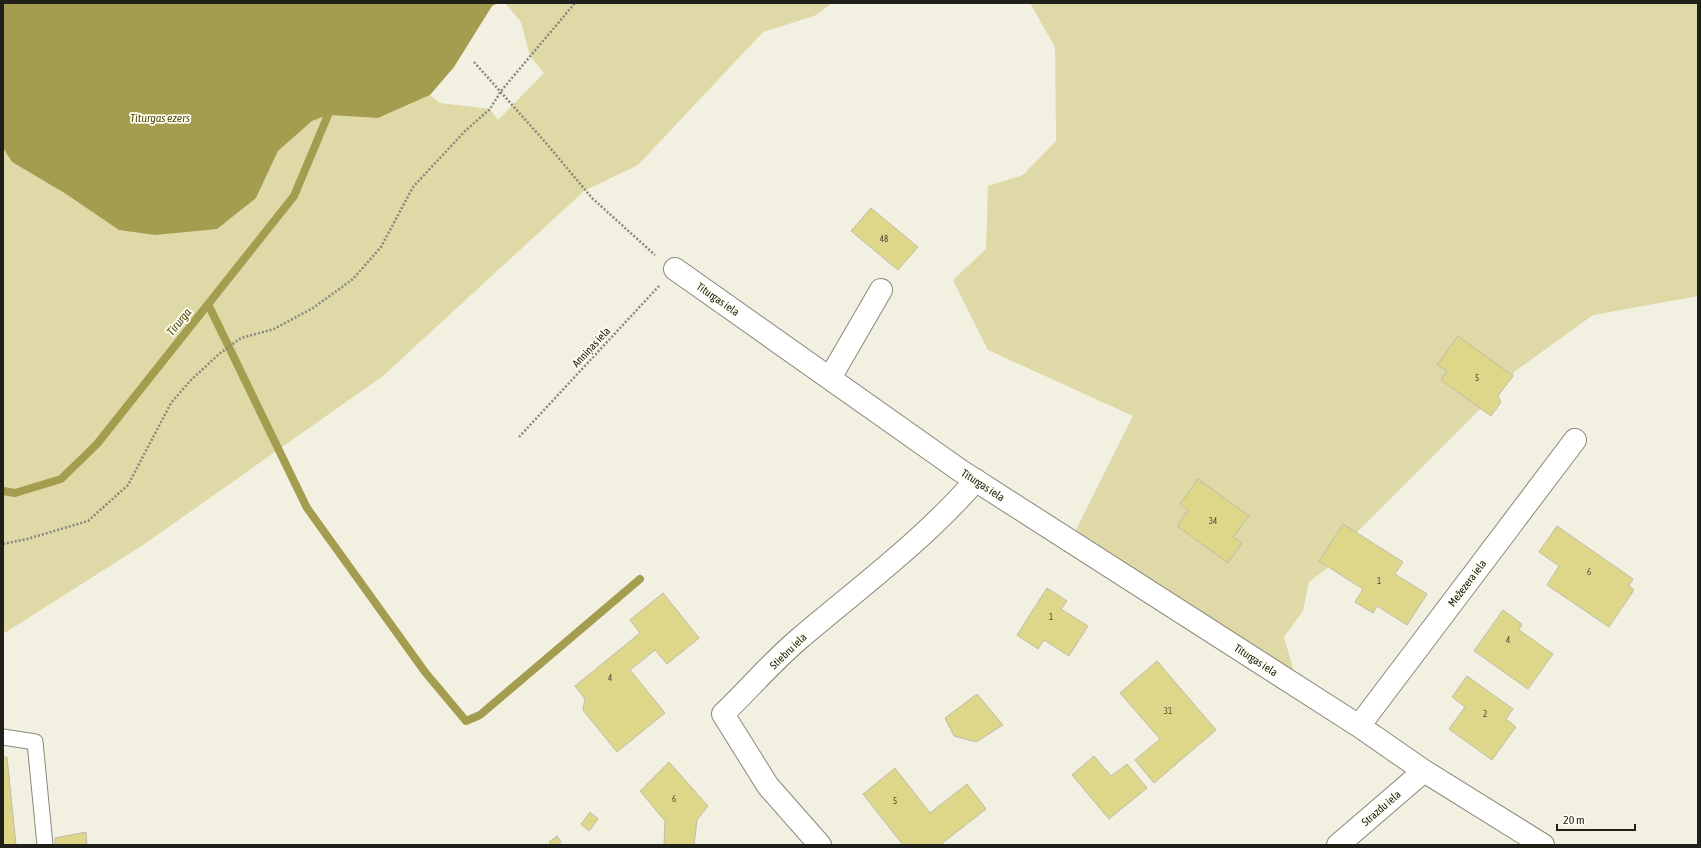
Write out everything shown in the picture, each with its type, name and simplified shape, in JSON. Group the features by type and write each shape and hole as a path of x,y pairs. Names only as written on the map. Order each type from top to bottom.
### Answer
{"street":[{"name":"Titurgas iela","path":"675,269 976,480 1359,726 1424,771 1543,845"},
{"path":"830,378 881,290"},
{"name":"Mežezera iela","path":"1359,726 1575,440"},
{"name":"Stiebru iela","path":"820,845 768,786 723,714 797,640 898,556 964,494 976,480"},
{"name":"Strazdu iela","path":"1338,845 1424,771"}],"lane":[{"path":"3,737 35,742 45,845"}],"path":[{"path":"3,544 88,521 128,485 171,402 190,381 219,354 241,338 274,329 313,308 353,279 381,247 413,187 465,131 490,109 501,91 575,3"},
{"path":"474,62 501,91 592,198 653,253 675,269"},
{"name":"Anniņas iela","path":"519,436 675,269"}],"shaded area":[{"path":"505,3 833,3 814,16 763,32 638,165 584,191 383,376 143,545 3,634 3,148 12,162 66,194 256,198 278,151 312,121 328,115 378,118 430,95 440,103 490,109 498,120 544,73 530,56 521,22"},
{"path":"1030,3 1698,3 1698,296 1593,315 1514,372 1513,376 1358,531 1339,559 1309,582 1303,611 1284,637 1299,689 1071,540 1133,416 988,350 953,280 986,249 988,186 1023,175 1056,141 1055,47"}],"water":[{"name":"Titurgas ezers","path":"3,3 498,3 492,6 454,67 430,95 378,118 328,115 312,121 278,151 256,198 217,229 155,235 119,230 66,194 12,162 3,148"}],"building":[{"path":"871,208 918,247 898,270 851,231"},
{"path":"1458,336 1513,376 1498,396 1501,402 1491,416 1441,380 1447,371 1437,365"},
{"path":"1198,479 1249,516 1233,537 1242,543 1228,563 1177,526 1188,510 1180,504"},
{"path":"1343,524 1403,562 1395,574 1427,594 1407,625 1377,606 1373,613 1355,602 1363,589 1319,561"},
{"path":"1557,526 1633,579 1629,586 1634,590 1609,627 1547,585 1559,566 1539,552"},
{"path":"1047,588 1067,601 1061,609 1088,626 1069,656 1044,640 1038,649 1017,635"},
{"path":"663,593 699,638 667,664 655,650 630,670 665,713 617,752 583,710 585,699 575,686 640,633 630,620"},
{"path":"1503,610 1522,624 1519,630 1553,654 1528,689 1474,651"},
{"path":"1157,661 1216,730 1154,783 1135,760 1160,739 1120,693"},
{"path":"1467,676 1513,709 1506,719 1516,727 1492,760 1449,729 1465,707 1452,697"},
{"path":"977,694 1003,725 976,742 954,736 945,718"},
{"path":"1094,756 1111,776 1127,764 1147,788 1109,819 1072,775"},
{"path":"3,757 7,757 16,845 3,845"},
{"path":"669,762 708,806 697,820 694,845 664,845 665,821 640,791"},
{"path":"895,768 930,813 967,784 986,809 940,845 903,845 863,794"},
{"path":"590,812 598,819 589,831 581,824"},
{"path":"86,832 87,845 55,845 55,838"},
{"path":"557,836 561,842 556,845 551,845 549,842"}],"waterway":[{"name":"Tirurga","path":"3,491 15,493 61,479 97,444 294,196 328,115"},
{"path":"208,304 307,508 425,672 466,721 480,715 640,579"}]}
